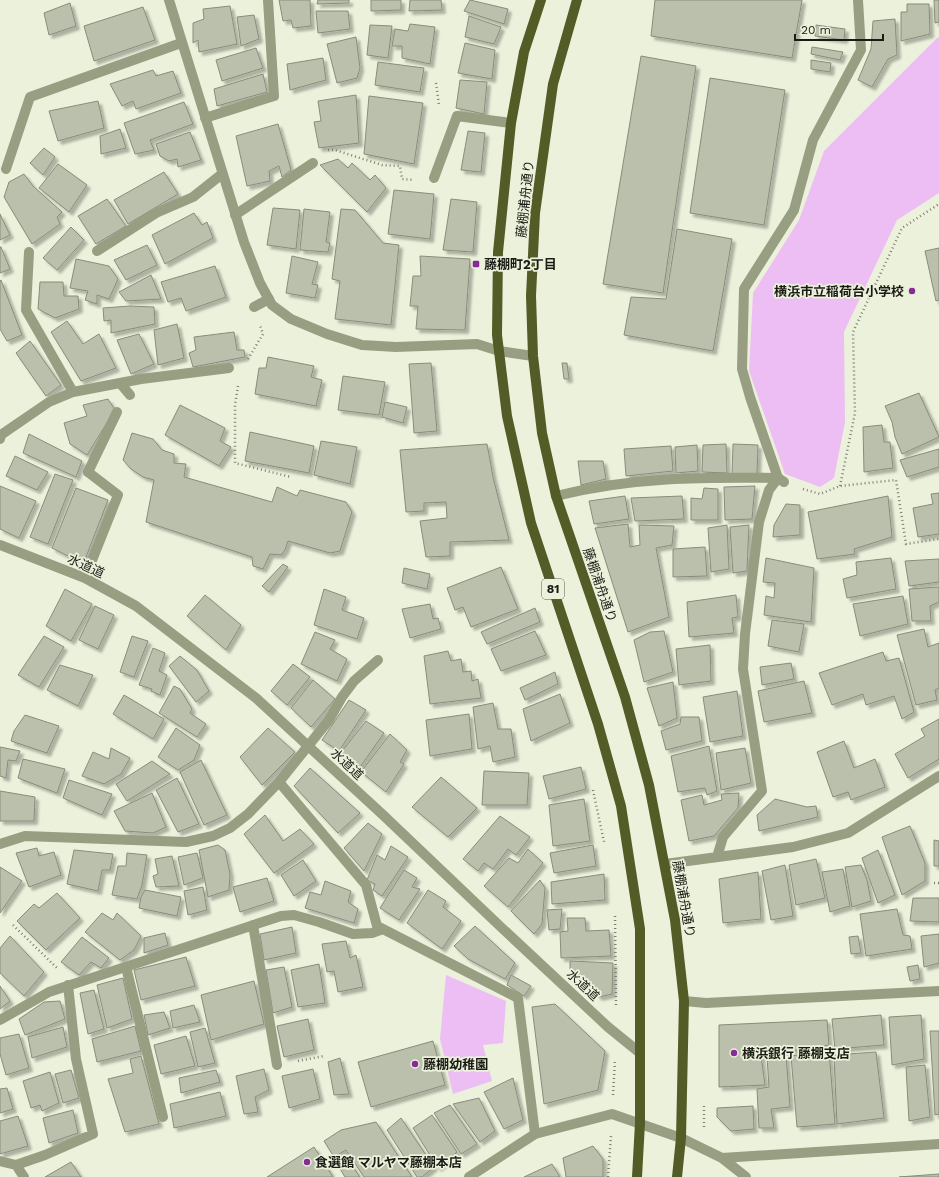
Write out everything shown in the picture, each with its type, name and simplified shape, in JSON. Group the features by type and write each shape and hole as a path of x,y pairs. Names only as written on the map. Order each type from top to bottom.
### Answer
{"main road":[{"name":"藤棚浦舟通り","path":"541,0 524,52 511,123 498,252 499,351 506,416 531,523 598,724 621,806 640,929 640,1124 638,1177"},
{"name":"藤棚浦舟通り","path":"577,0 553,84 535,213 531,296 533,356 542,433 556,496 625,697 649,785 675,920 684,1001 681,1138 677,1177"}],"street":[{"path":"168,0 244,242 260,283 272,304 291,319 327,334 362,345 396,348 477,344 499,351 533,356"},
{"path":"205,118 274,96 268,0"},
{"path":"781,480 750,397 742,369 744,289 794,210 813,140 862,50 858,0"},
{"path":"6,169 30,97 181,43"},
{"path":"434,178 457,116 511,123"},
{"path":"235,215 313,163"},
{"path":"97,251 156,213 193,197 222,174"},
{"path":"29,252 26,310 73,392"},
{"path":"254,306 269,299"},
{"path":"0,439 1,435 49,402 73,392 142,379 229,368"},
{"path":"120,383 130,395"},
{"path":"85,578 118,495 88,472 117,412"},
{"path":"556,496 577,491 642,481 678,478 781,480"},
{"path":"717,857 723,837 762,791 743,670 745,634 759,522 770,490 781,480"},
{"name":"水道道","path":"0,545 85,578 136,606 256,698 309,746 509,935 608,1026 640,1053"},
{"path":"0,844 25,836 186,842 213,836 230,828 248,814 279,782 329,720 342,698 354,682 378,660"},
{"path":"665,864 793,847 848,833 939,776"},
{"path":"279,782 366,885 377,926 518,998 536,1134"},
{"path":"0,1020 49,992 281,916 294,915 354,934 372,933 383,929"},
{"path":"253,925 278,1064"},
{"path":"126,967 163,1117"},
{"path":"0,1161 16,1165 45,1155 93,1134 76,1060 68,985"},
{"path":"684,1001 706,1003 939,991"},
{"path":"469,1177 536,1134 612,1114 681,1138 722,1158 746,1177"},
{"path":"722,1158 939,1144"},
{"path":"16,1165 24,1177"}],"path":[{"path":"313,163 316,157 327,150 335,150 382,165 400,166 402,179 424,180 434,178"},
{"path":"840,486 855,413 853,332 902,228 939,204"},
{"path":"229,368 240,368 248,359 263,334 254,306"},
{"path":"235,405 234,463 291,477"},
{"path":"781,480 820,494 840,486 896,480 906,544 939,539"},
{"path":"934,883 939,883"},
{"path":"13,925 55,965 68,985"},
{"path":"278,1064 324,1056"},
{"path":"703,1149 704,1102"}],"shaded area":[{"path":"939,37 939,193 897,220 844,332 845,422 834,478 820,487 785,474 749,371 753,293 799,220 824,151"},
{"path":"446,975 506,1001 503,1043 483,1045 492,1081 453,1094 440,1039"}],"building":[{"path":"279,0 310,0 311,26 293,28 291,20 283,21"},
{"path":"318,0 349,0 349,3 317,4"},
{"path":"371,0 401,0 401,10 371,11"},
{"path":"410,0 441,0 442,10 409,11"},
{"path":"470,0 508,9 504,24 464,11"},
{"path":"655,0 802,0 792,58 651,36"},
{"path":"934,0 939,0 939,22 935,23"},
{"path":"70,3 76,26 49,35 44,13"},
{"path":"907,4 929,4 930,34 901,41 901,12 907,12"},
{"path":"230,6 237,44 199,52 198,40 193,43 193,23 204,19 203,9"},
{"path":"143,7 155,40 94,61 84,26"},
{"path":"316,11 348,11 350,29 318,33"},
{"path":"254,15 259,39 241,46 237,17"},
{"path":"469,16 501,27 494,44 465,37"},
{"path":"895,19 897,55 888,59 872,87 858,80 871,49 873,21"},
{"path":"410,24 435,27 430,64 402,58 402,46 392,46 395,29 408,31"},
{"path":"370,25 392,26 388,58 367,55"},
{"path":"816,25 845,29 844,40 815,36"},
{"path":"356,37 360,68 357,78 337,83 327,44"},
{"path":"465,43 495,50 492,79 458,73"},
{"path":"812,47 843,52 840,60 811,54"},
{"path":"256,48 263,68 222,81 216,60"},
{"path":"641,56 696,66 663,293 603,284"},
{"path":"323,58 326,80 290,90 287,64"},
{"path":"811,60 831,63 830,72 811,69"},
{"path":"378,62 424,68 420,92 375,85"},
{"path":"153,70 156,76 173,71 181,93 136,109 133,101 122,106 110,84"},
{"path":"263,74 267,92 217,106 214,89"},
{"path":"710,78 785,90 764,225 690,213"},
{"path":"460,80 487,82 484,114 456,108"},
{"path":"356,95 359,143 319,148 314,122 321,121 318,101"},
{"path":"369,96 423,103 414,164 364,154"},
{"path":"98,101 104,128 58,141 49,111"},
{"path":"184,102 193,124 150,140 154,150 135,154 124,123"},
{"path":"278,124 291,170 282,177 279,166 269,171 270,181 247,186 236,136"},
{"path":"120,129 126,148 101,154 100,136"},
{"path":"468,131 485,133 481,172 461,170"},
{"path":"190,132 201,160 178,167 177,159 169,161 160,156 156,144"},
{"path":"44,148 55,157 43,175 30,163"},
{"path":"338,159 348,168 352,163 370,180 375,175 386,188 367,212 320,165"},
{"path":"58,164 87,185 69,212 39,188"},
{"path":"164,172 178,194 128,224 114,200"},
{"path":"24,174 33,186 62,212 57,217 60,224 32,244 4,197 9,182"},
{"path":"394,190 434,194 430,239 388,234"},
{"path":"107,199 126,226 96,244 78,216"},
{"path":"451,199 477,202 473,252 443,250"},
{"path":"273,208 300,210 296,249 267,245"},
{"path":"304,209 330,212 326,242 330,243 328,252 300,250"},
{"path":"341,209 355,210 383,243 399,245 391,325 335,319 340,281 332,279"},
{"path":"194,213 202,225 207,222 213,238 165,264 152,235"},
{"path":"0,214 10,235 0,240"},
{"path":"71,227 84,240 57,270 43,258"},
{"path":"677,229 732,239 713,351 624,335 631,297 666,299"},
{"path":"147,245 157,265 126,280 114,260"},
{"path":"0,247 10,269 0,273"},
{"path":"939,248 939,300 936,301 925,251"},
{"path":"292,256 318,262 312,284 318,285 315,298 286,293"},
{"path":"420,256 470,259 465,330 416,329 418,306 410,306 413,276 421,276"},
{"path":"76,259 109,266 118,279 109,299 97,295 97,304 85,300 88,291 70,288"},
{"path":"215,266 226,297 186,311 181,298 168,302 161,282"},
{"path":"151,275 161,299 126,301 119,292"},
{"path":"1,280 22,335 7,341 0,329"},
{"path":"40,282 63,282 64,296 78,296 79,309 55,318 38,309"},
{"path":"130,306 154,307 155,324 111,333 111,320 104,321 103,308"},
{"path":"67,321 83,344 99,334 116,368 81,381 51,332"},
{"path":"177,324 184,358 158,365 154,330"},
{"path":"234,332 237,350 244,350 245,357 193,367 189,353 196,350 194,337"},
{"path":"139,334 154,364 131,374 117,340"},
{"path":"30,341 61,385 46,396 16,353"},
{"path":"268,357 314,366 311,377 322,380 316,406 255,394 259,368 266,368"},
{"path":"431,363 437,431 414,433 409,364"},
{"path":"562,363 567,363 569,379 564,379"},
{"path":"343,376 385,382 379,415 338,410"},
{"path":"919,393 939,437 902,454 895,437 892,422 885,406"},
{"path":"108,399 115,410 87,455 70,444 64,423 87,416 83,405"},
{"path":"385,402 407,407 403,423 382,417"},
{"path":"180,405 225,428 220,441 231,447 219,466 165,435"},
{"path":"882,425 884,442 890,442 893,468 864,472 863,427"},
{"path":"250,432 314,446 309,473 245,461"},
{"path":"132,433 153,439 162,450 174,454 174,463 186,464 184,477 272,502 277,487 297,496 300,490 346,502 352,512 340,551 330,553 288,541 285,550 281,555 270,554 263,569 253,566 252,557 146,522 154,480 143,477 131,469 123,460"},
{"path":"29,434 82,461 76,477 23,453"},
{"path":"321,441 357,447 350,484 314,475"},
{"path":"487,444 493,477 509,540 450,542 450,556 426,557 420,521 447,518 446,502 424,503 424,511 406,512 400,450"},
{"path":"726,444 727,473 702,472 703,445"},
{"path":"733,444 758,445 757,474 732,474"},
{"path":"697,445 698,471 676,473 675,447"},
{"path":"671,446 673,471 626,476 624,449"},
{"path":"939,449 939,467 907,477 900,460"},
{"path":"15,456 48,472 37,490 6,476"},
{"path":"578,461 603,461 606,479 581,485"},
{"path":"55,474 73,480 48,544 30,537"},
{"path":"0,486 36,501 19,538 0,529"},
{"path":"755,486 752,519 725,520 724,487"},
{"path":"76,488 108,500 86,557 74,559 52,548"},
{"path":"704,488 718,489 718,520 691,520 691,498 702,499"},
{"path":"939,493 939,534 918,537 913,508 933,504 931,494"},
{"path":"625,496 629,519 594,524 589,501"},
{"path":"682,496 684,519 635,521 631,498"},
{"path":"888,496 892,537 854,549 855,554 817,559 808,512"},
{"path":"786,504 800,505 800,535 773,537 774,525"},
{"path":"628,524 630,547 640,545 639,525 674,526 672,545 656,548 669,617 628,632 595,528"},
{"path":"727,525 729,569 711,572 708,528"},
{"path":"749,525 747,571 733,573 730,527"},
{"path":"705,547 707,576 673,577 673,549"},
{"path":"766,558 814,568 811,622 764,615 766,596 774,598 775,583 763,582"},
{"path":"891,558 896,589 847,598 843,579 857,575 856,562"},
{"path":"939,559 939,582 909,586 905,561"},
{"path":"283,564 288,567 269,592 262,586"},
{"path":"501,567 518,609 471,627 463,607 455,610 447,588"},
{"path":"404,568 430,574 427,589 402,583"},
{"path":"939,587 939,602 930,606 931,621 912,621 909,589"},
{"path":"65,589 92,604 71,641 46,626"},
{"path":"324,589 346,597 342,610 364,618 357,639 314,625"},
{"path":"205,595 241,625 226,650 187,616"},
{"path":"736,595 738,617 732,618 734,633 689,637 687,602"},
{"path":"903,596 908,624 860,636 853,604"},
{"path":"430,604 433,619 438,618 441,629 410,638 402,609"},
{"path":"95,606 114,615 98,649 79,640"},
{"path":"535,608 540,622 487,644 481,632"},
{"path":"772,620 804,624 799,652 768,646"},
{"path":"924,629 928,647 939,643 939,688 935,690 937,700 916,705 897,635"},
{"path":"535,631 546,655 501,671 491,649"},
{"path":"664,631 673,672 644,682 634,640 650,632"},
{"path":"315,632 335,640 330,649 347,659 337,681 301,664"},
{"path":"44,636 64,647 39,687 18,675"},
{"path":"132,636 148,641 134,677 120,672"},
{"path":"710,645 711,681 679,685 676,649"},
{"path":"153,648 165,653 159,671 167,675 160,695 151,691 152,689 139,685"},
{"path":"448,651 451,661 461,659 463,672 471,671 472,681 478,679 481,698 430,704 424,656"},
{"path":"883,652 886,661 899,658 914,712 902,719 894,696 866,705 863,694 832,705 819,673"},
{"path":"180,656 197,670 209,691 196,702 169,666"},
{"path":"791,663 794,679 762,685 760,667"},
{"path":"293,664 310,677 287,705 271,691"},
{"path":"60,665 93,675 78,706 47,690"},
{"path":"555,672 558,684 525,700 520,688"},
{"path":"313,680 335,699 311,727 291,708"},
{"path":"804,681 812,713 764,722 758,691"},
{"path":"673,682 677,718 659,726 647,688"},
{"path":"174,686 180,689 192,709 190,713 206,724 197,737 159,713"},
{"path":"737,691 743,736 710,742 703,697"},
{"path":"560,694 570,723 531,741 523,709"},
{"path":"124,695 164,719 153,739 113,714"},
{"path":"349,700 366,710 339,751 322,740"},
{"path":"493,703 498,729 511,729 515,757 493,762 490,746 478,749 473,707"},
{"path":"469,714 472,749 430,756 426,720"},
{"path":"25,715 59,726 47,753 11,741 14,731"},
{"path":"681,717 699,717 702,741 666,750 661,731 680,724"},
{"path":"939,719 939,759 908,778 895,754 925,736 921,729"},
{"path":"366,721 384,733 358,770 339,755"},
{"path":"176,728 200,745 194,760 178,770 158,757"},
{"path":"268,728 295,752 262,785 240,757"},
{"path":"390,734 407,750 400,762 404,764 386,792 361,772"},
{"path":"844,741 854,768 875,759 885,787 851,800 848,792 833,797 817,752"},
{"path":"709,746 717,791 707,795 705,788 678,792 671,756"},
{"path":"0,747 20,751 16,761 8,760 6,778 0,776"},
{"path":"111,748 130,758 121,774 104,784 82,776 93,752 109,759"},
{"path":"745,748 751,783 721,790 716,753"},
{"path":"23,759 65,769 57,793 18,778"},
{"path":"201,760 227,815 204,825 180,772"},
{"path":"152,761 170,774 127,801 116,784"},
{"path":"581,767 586,789 549,799 543,776"},
{"path":"310,768 360,813 338,833 294,786"},
{"path":"484,771 529,773 527,805 482,805"},
{"path":"441,777 477,808 448,837 412,807"},
{"path":"177,778 199,824 178,832 156,790"},
{"path":"69,780 112,794 102,815 63,798"},
{"path":"0,791 35,797 34,821 0,821"},
{"path":"152,793 166,827 153,833 125,831 114,811"},
{"path":"739,793 738,808 714,836 689,841 681,800 702,795 704,805 722,800 721,794"},
{"path":"584,799 590,841 553,846 549,805"},
{"path":"775,799 807,807 816,806 818,817 759,831 757,815"},
{"path":"265,815 283,841 300,829 314,844 274,873 244,834"},
{"path":"500,816 530,837 516,855 508,849 493,869 484,863 478,871 463,859"},
{"path":"368,823 382,834 364,871 344,848"},
{"path":"910,826 925,863 925,881 902,895 882,837"},
{"path":"934,840 939,841 939,866 934,866"},
{"path":"218,845 225,850 230,874 229,890 208,897 199,850"},
{"path":"593,845 596,866 554,873 550,853"},
{"path":"391,846 408,857 382,896 373,890 375,884 367,880 377,855 385,860"},
{"path":"37,848 39,856 54,852 61,875 29,887 16,853"},
{"path":"528,849 543,863 508,907 484,886 509,858 518,863"},
{"path":"74,850 113,854 110,870 102,870 98,891 67,884"},
{"path":"878,850 895,895 878,903 862,858"},
{"path":"127,853 147,855 142,885 137,899 112,895 118,866 126,866"},
{"path":"197,853 203,878 184,885 178,857"},
{"path":"172,856 179,886 156,887 153,876 158,874 155,859"},
{"path":"816,859 825,898 796,905 789,865"},
{"path":"303,860 316,881 294,896 281,875"},
{"path":"785,865 793,916 771,920 762,871"},
{"path":"861,865 867,880 871,901 852,907 845,867"},
{"path":"0,867 22,881 0,913"},
{"path":"843,869 850,906 830,912 822,872"},
{"path":"404,870 417,878 412,887 420,889 399,920 380,908"},
{"path":"758,872 761,919 723,923 719,879"},
{"path":"604,874 605,900 552,904 551,882"},
{"path":"267,878 274,901 240,912 233,887"},
{"path":"540,880 545,888 542,924 534,934 511,911"},
{"path":"325,881 351,891 348,902 358,909 354,923 305,908 310,892 321,895"},
{"path":"203,887 207,910 188,915 184,891"},
{"path":"145,890 181,897 177,916 139,908 141,897"},
{"path":"428,890 446,901 443,907 461,921 442,949 407,923"},
{"path":"57,893 80,918 46,950 17,921 34,904 39,908"},
{"path":"913,898 939,898 939,922 910,921"},
{"path":"562,909 560,929 549,930 547,910"},
{"path":"897,909 903,935 910,936 912,949 866,956 860,914"},
{"path":"102,913 113,920 117,913 141,936 134,950 120,960 85,932"},
{"path":"567,918 585,918 586,931 609,930 611,956 561,958 560,932 568,931"},
{"path":"475,926 515,963 505,979 468,959 454,946"},
{"path":"292,927 296,953 264,960 260,934"},
{"path":"165,933 168,945 144,953 144,938"},
{"path":"939,934 939,963 924,967 921,936"},
{"path":"10,936 44,972 24,996 0,973 0,948"},
{"path":"858,936 861,953 851,954 849,937"},
{"path":"82,937 109,958 101,968 91,962 79,975 61,962"},
{"path":"346,941 350,958 356,955 363,987 338,992 334,971 327,972 322,944"},
{"path":"186,957 195,986 141,1000 134,970"},
{"path":"570,961 613,963 612,994 599,997 570,969"},
{"path":"319,964 325,1003 298,1007 291,970"},
{"path":"918,965 920,979 910,981 907,967"},
{"path":"284,967 292,1007 273,1013 266,970"},
{"path":"511,975 531,986 524,996 507,985"},
{"path":"123,978 132,1019 107,1028 97,985"},
{"path":"254,981 264,1024 211,1040 201,995"},
{"path":"0,986 10,1001 0,1009"},
{"path":"94,990 104,1029 88,1034 80,993"},
{"path":"60,1001 65,1019 25,1035 19,1019 44,1002"},
{"path":"555,1004 605,1051 598,1090 544,1104 532,1007"},
{"path":"194,1005 200,1022 173,1028 170,1011"},
{"path":"164,1012 170,1028 148,1035 144,1015"},
{"path":"881,1015 884,1045 835,1049 832,1019"},
{"path":"921,1015 924,1059 892,1065 889,1017"},
{"path":"308,1019 314,1050 284,1057 277,1026"},
{"path":"827,1020 829,1045 761,1056 765,1085 719,1087 719,1025"},
{"path":"135,1026 141,1051 97,1062 92,1039"},
{"path":"63,1027 67,1047 32,1058 28,1037"},
{"path":"205,1028 215,1063 198,1067 190,1032"},
{"path":"930,1031 939,1031 939,1114 935,1115"},
{"path":"19,1034 29,1068 6,1075 0,1054 0,1038"},
{"path":"186,1036 195,1066 161,1074 154,1045"},
{"path":"433,1041 445,1085 371,1107 358,1062"},
{"path":"829,1051 835,1124 797,1127 791,1056"},
{"path":"876,1052 884,1118 837,1124 834,1055"},
{"path":"786,1055 790,1107 771,1109 774,1128 759,1128 757,1089 769,1087 767,1057"},
{"path":"141,1056 159,1124 125,1132 108,1079 133,1073 130,1059"},
{"path":"340,1058 349,1094 334,1095 328,1062"},
{"path":"925,1065 930,1117 909,1121 906,1067"},
{"path":"264,1069 269,1090 255,1097 258,1112 244,1114 236,1076"},
{"path":"313,1069 320,1099 289,1108 282,1076"},
{"path":"71,1070 79,1098 63,1103 55,1074"},
{"path":"216,1070 220,1082 181,1093 179,1078"},
{"path":"50,1072 59,1103 42,1111 40,1105 31,1108 23,1081"},
{"path":"513,1078 523,1120 504,1129 484,1092"},
{"path":"7,1088 13,1109 0,1113 0,1089"},
{"path":"220,1092 226,1116 174,1128 170,1104"},
{"path":"479,1098 495,1131 480,1142 453,1104"},
{"path":"450,1105 477,1144 461,1154 434,1113"},
{"path":"753,1106 754,1129 731,1131 717,1117 717,1108"},
{"path":"73,1110 78,1133 49,1143 43,1118"},
{"path":"432,1115 457,1152 438,1168 413,1128"},
{"path":"18,1116 28,1146 0,1154 0,1121"},
{"path":"401,1118 434,1167 422,1177 417,1177 387,1130"},
{"path":"376,1122 412,1177 364,1177 346,1150 334,1157 324,1141 341,1130"},
{"path":"593,1146 603,1159 603,1177 566,1177 563,1158"},
{"name":"食選館 マルヤマ藤棚本店","path":"314,1147 333,1177 267,1177"},
{"path":"348,1160 360,1177 345,1177 339,1167"},
{"path":"71,1162 81,1177 45,1177"},
{"path":"552,1164 560,1177 524,1177"},
{"path":"939,1174 939,1177 899,1177"}],"place":[{"name":"藤棚町2丁目","path":"476,264"},
{"name":"横浜市立稲荷台小学校","path":"912,291"},
{"name":"横浜銀行 藤棚支店","path":"734,1053"},
{"name":"藤棚幼稚園","path":"415,1064"},
{"name":"食選館 マルヤマ藤棚本店","path":"307,1162"}]}
